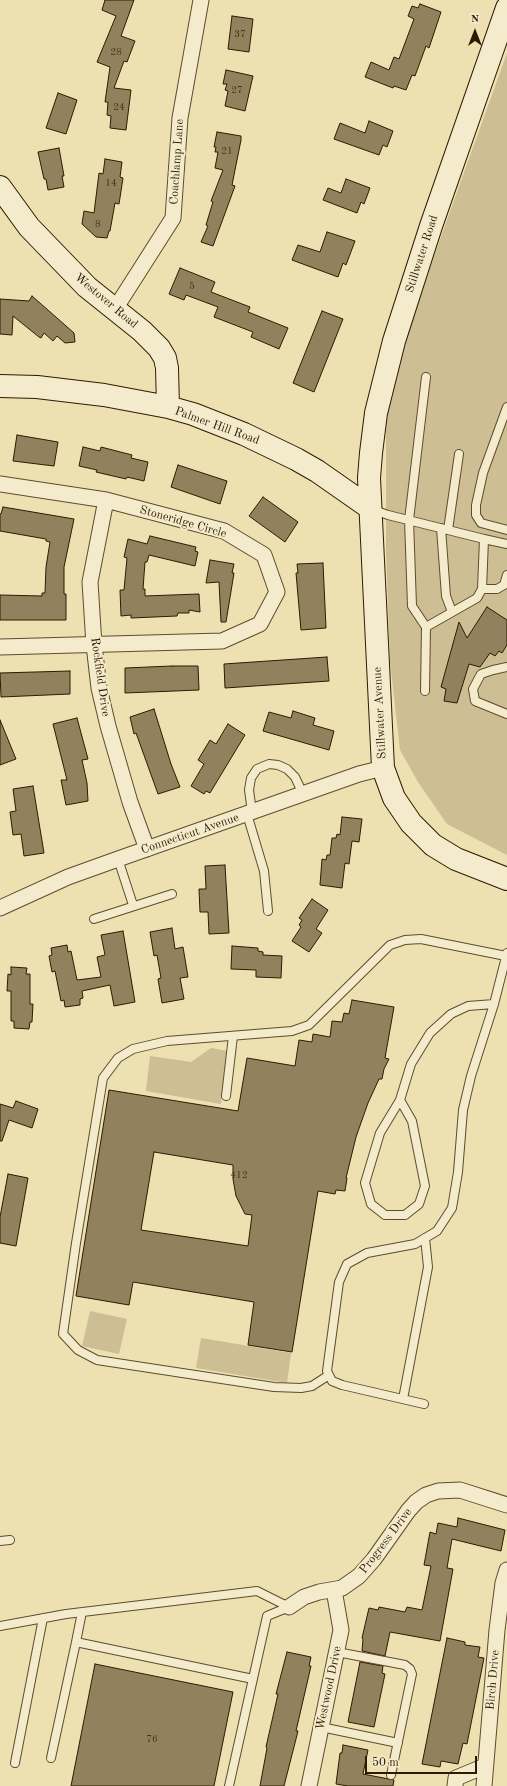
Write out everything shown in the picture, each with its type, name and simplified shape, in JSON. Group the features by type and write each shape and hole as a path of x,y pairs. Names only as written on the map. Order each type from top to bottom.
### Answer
{"main road":[{"name":"Stillwater Road","path":"370,508 369,478 374,429 394,341 431,226 507,8"},
{"name":"Westover Road","path":"0,187 28,227 87,287 146,335 159,348 165,358 168,407"},
{"name":"Palmer Hill Road","path":"0,386 37,387 96,394 168,407 193,414 272,447 317,471 370,508"},
{"name":"Stillwater Avenue","path":"370,508 376,592 383,768 394,798 411,823 433,845 456,859 507,878"}],"street":[{"name":"Coachlamp Lane","path":"115,309 174,218 180,118 201,0"},
{"name":"Stoneridge Circle","path":"0,484 106,500 224,531 264,555 277,592 260,624 222,641 0,647"},
{"name":"Rockfield Drive","path":"106,500 90,582 94,645 100,688 108,726 130,802 146,849"},
{"name":"Connecticut Avenue","path":"0,908 68,877 359,774 383,768"},
{"name":"Progress Drive","path":"289,1607 304,1597 349,1585 363,1573 408,1511 416,1502 426,1495 438,1491 460,1490 507,1505"},
{"name":"Birch Drive","path":"484,1786 502,1583 507,1570"},
{"name":"Westwood Drive","path":"309,1786 341,1630 334,1590"},
{"path":"455,1786 456,1778 485,1766"}],"lane":[{"path":"425,691 426,628 412,606 409,520 426,377"},
{"path":"507,407 483,473 476,505 476,515 481,523 507,530"},
{"path":"452,612 446,596 445,529 459,454"},
{"path":"370,508 388,515 484,540 507,544"},
{"path":"426,628 476,598 482,589 484,540"},
{"path":"482,589 497,589 504,586 507,575"},
{"path":"507,667 481,674 473,689 475,701 507,714"},
{"path":"268,910 264,872 250,813 249,790 251,778 257,769 268,764 278,764 287,769 295,777 303,794"},
{"path":"118,859 133,905"},
{"path":"94,919 133,905 172,894"},
{"path":"329,1375 312,1386 302,1388 274,1387 97,1360 78,1350 63,1334 76,1242 103,1078 118,1058 133,1049 167,1041 292,1031 309,1025 390,945 405,940 421,939 507,954 494,1004 471,1076 463,1110 458,1172 452,1208 437,1231 415,1244 367,1253 347,1264 339,1282 326,1371 329,1375 332,1381 342,1385 424,1404"},
{"path":"400,1100 412,1121 425,1186 419,1204 405,1215 385,1215 371,1204 366,1183 380,1133 400,1100 411,1064 430,1033 451,1014 468,1006 494,1004"},
{"path":"226,1096 233,1036"},
{"path":"403,1399 428,1267 425,1238"},
{"path":"0,1541 10,1540"},
{"path":"0,1626 82,1612 257,1591 289,1607"},
{"path":"229,1786 267,1616 289,1607"},
{"path":"51,1758 82,1612"},
{"path":"15,1763 43,1618"},
{"path":"76,1642 253,1679"},
{"path":"337,1652 405,1665 410,1669 412,1674 391,1775"},
{"path":"321,1727 398,1743"}],"shaded area":[{"path":"507,53 507,855 447,824 418,782 400,750 390,662 386,551 386,430 391,385 439,242"},
{"path":"211,1048 228,1051 221,1104 146,1091 150,1056 191,1062"},
{"path":"90,1311 127,1319 119,1354 82,1346"},
{"path":"201,1338 291,1353 287,1383 196,1368"}],"building":[{"path":"105,0 134,0 121,36 135,41 127,62 124,61 114,88 131,90 126,130 110,128 111,116 107,115 108,102 105,102 110,67 97,62 116,16 102,10"},
{"path":"420,4 441,12 429,48 426,46 415,76 412,75 406,90 394,86 393,88 365,77 371,62 389,70 394,57 399,59 414,19 408,16 412,6 418,8"},
{"path":"232,16 253,19 249,52 228,49"},
{"path":"226,70 253,76 245,111 225,106 228,91 225,90 227,84 223,84"},
{"path":"58,93 77,100 66,134 46,128"},
{"path":"369,121 393,131 387,147 383,145 379,155 334,139 340,123 365,133"},
{"path":"217,132 241,136 241,140 232,185 235,186 213,246 201,242 208,226 206,225 213,202 211,201 223,170 215,168 218,152 215,152 216,147 214,147"},
{"path":"59,148 64,176 62,176 64,187 48,190 38,152"},
{"path":"105,159 122,162 120,177 123,178 119,204 115,203 110,231 107,238 96,237 82,224 84,211 94,213 99,173 103,174"},
{"path":"346,179 370,188 364,204 361,202 357,213 323,200 328,188 341,193"},
{"path":"327,232 355,241 346,265 343,263 338,277 292,260 298,245 320,252"},
{"path":"180,268 215,282 211,292 250,307 248,312 288,328 279,349 251,337 253,332 214,317 218,307 186,295 184,300 169,294"},
{"path":"32,296 74,333 75,342 65,343 57,336 53,341 44,333 41,338 13,316 12,335 0,334 0,299 29,301"},
{"path":"322,311 343,319 314,392 293,383"},
{"path":"17,435 58,442 54,466 13,461"},
{"path":"83,447 100,451 101,447 132,455 131,458 148,462 144,481 127,477 126,479 96,472 97,470 79,466"},
{"path":"178,465 227,481 220,504 171,487"},
{"path":"263,497 298,522 285,542 249,516"},
{"path":"3,507 74,519 64,567 66,620 0,620 0,595 42,596 42,593 45,593 46,567 50,542 46,541 46,539 0,531 0,514"},
{"path":"150,536 196,547 195,551 198,552 195,566 149,555 147,562 145,562 143,589 145,589 145,596 199,594 200,612 189,610 189,613 178,613 177,616 131,618 131,615 121,616 120,590 124,590 127,558 124,557 128,539 147,544"},
{"path":"210,560 234,564 232,573 234,573 226,622 221,622 219,582 206,583"},
{"path":"323,563 326,628 301,630 296,573 298,573 297,564"},
{"path":"487,607 507,620 507,645 502,653 499,651 495,656 490,653 480,667 469,664 457,703 444,701 446,689 441,687 459,622 467,638"},
{"path":"327,657 329,681 225,688 224,664"},
{"path":"198,666 199,690 125,693 125,668"},
{"path":"70,671 70,694 1,697 0,673"},
{"path":"154,709 171,764 180,787 158,794 136,733 134,734 130,717"},
{"path":"293,711 315,718 313,725 334,731 329,750 263,731 269,712 291,718"},
{"path":"77,718 88,759 82,760 87,783 88,801 66,805 61,780 67,780 53,724"},
{"path":"0,720 16,759 0,765"},
{"path":"228,724 245,735 210,793 206,791 204,794 191,786 204,764 198,760 210,740 216,744"},
{"path":"33,786 44,853 24,856 21,834 13,835 10,812 16,811 13,789"},
{"path":"342,817 362,819 359,842 352,841 349,864 345,863 342,888 320,885 322,859 326,860 327,855 330,855 332,838 336,838 337,834 340,835"},
{"path":"225,865 229,933 209,934 208,912 200,912 199,889 206,889 205,866"},
{"path":"312,899 328,910 316,929 322,933 309,952 292,941 301,927 299,925 302,920 299,918"},
{"path":"172,928 175,949 183,947 188,977 180,978 184,999 162,1003 158,979 161,978 157,955 154,956 150,932"},
{"path":"123,931 135,1002 114,1006 110,985 82,991 83,998 80,999 80,1005 65,1007 64,1000 61,1001 55,971 52,972 49,956 52,955 51,948 67,945 68,952 71,951 77,980 101,977 97,957 105,955 101,935"},
{"path":"232,946 258,948 258,951 263,952 263,955 282,956 281,978 256,977 256,970 231,969"},
{"path":"11,967 27,968 26,974 30,974 30,1004 33,1004 32,1022 30,1022 29,1029 14,1028 14,1021 11,1021 11,991 7,991 8,974 11,975"},
{"path":"352,1000 394,1007 385,1058 389,1059 384,1069 382,1079 379,1079 368,1103 356,1137 346,1178 345,1191 336,1190 335,1194 318,1191 292,1352 248,1345 254,1302 133,1282 129,1305 76,1296 109,1090 238,1111 247,1058 295,1066 299,1040 312,1042 313,1034 330,1037 332,1021 342,1022 344,1013 349,1014","holes":["154,1152 233,1165 233,1179 236,1196 245,1214 252,1215 248,1246 141,1230"]},
{"path":"16,1101 38,1109 32,1128 9,1120 2,1141 0,1141 0,1104 13,1108"},
{"path":"8,1174 28,1178 16,1246 0,1243 0,1217"},
{"path":"458,1518 505,1530 501,1551 452,1539 447,1568 453,1569 440,1641 390,1632 385,1656 362,1651 362,1638 369,1608 378,1610 379,1607 405,1612 407,1607 422,1610 431,1566 424,1565 430,1532 436,1534 438,1523 457,1527"},
{"path":"447,1638 465,1642 465,1645 480,1647 478,1657 484,1658 467,1744 463,1743 458,1764 441,1761 440,1767 422,1764"},
{"path":"287,1652 311,1657 309,1666 311,1666 296,1731 298,1731 284,1786 260,1786 266,1747 278,1694 276,1694"},
{"path":"360,1662 383,1666 382,1673 385,1674 374,1727 348,1722"},
{"path":"95,1664 233,1692 214,1786 71,1786"},
{"path":"343,1745 368,1750 363,1774 394,1780 393,1786 348,1786 336,1784 340,1753 342,1753"}]}
